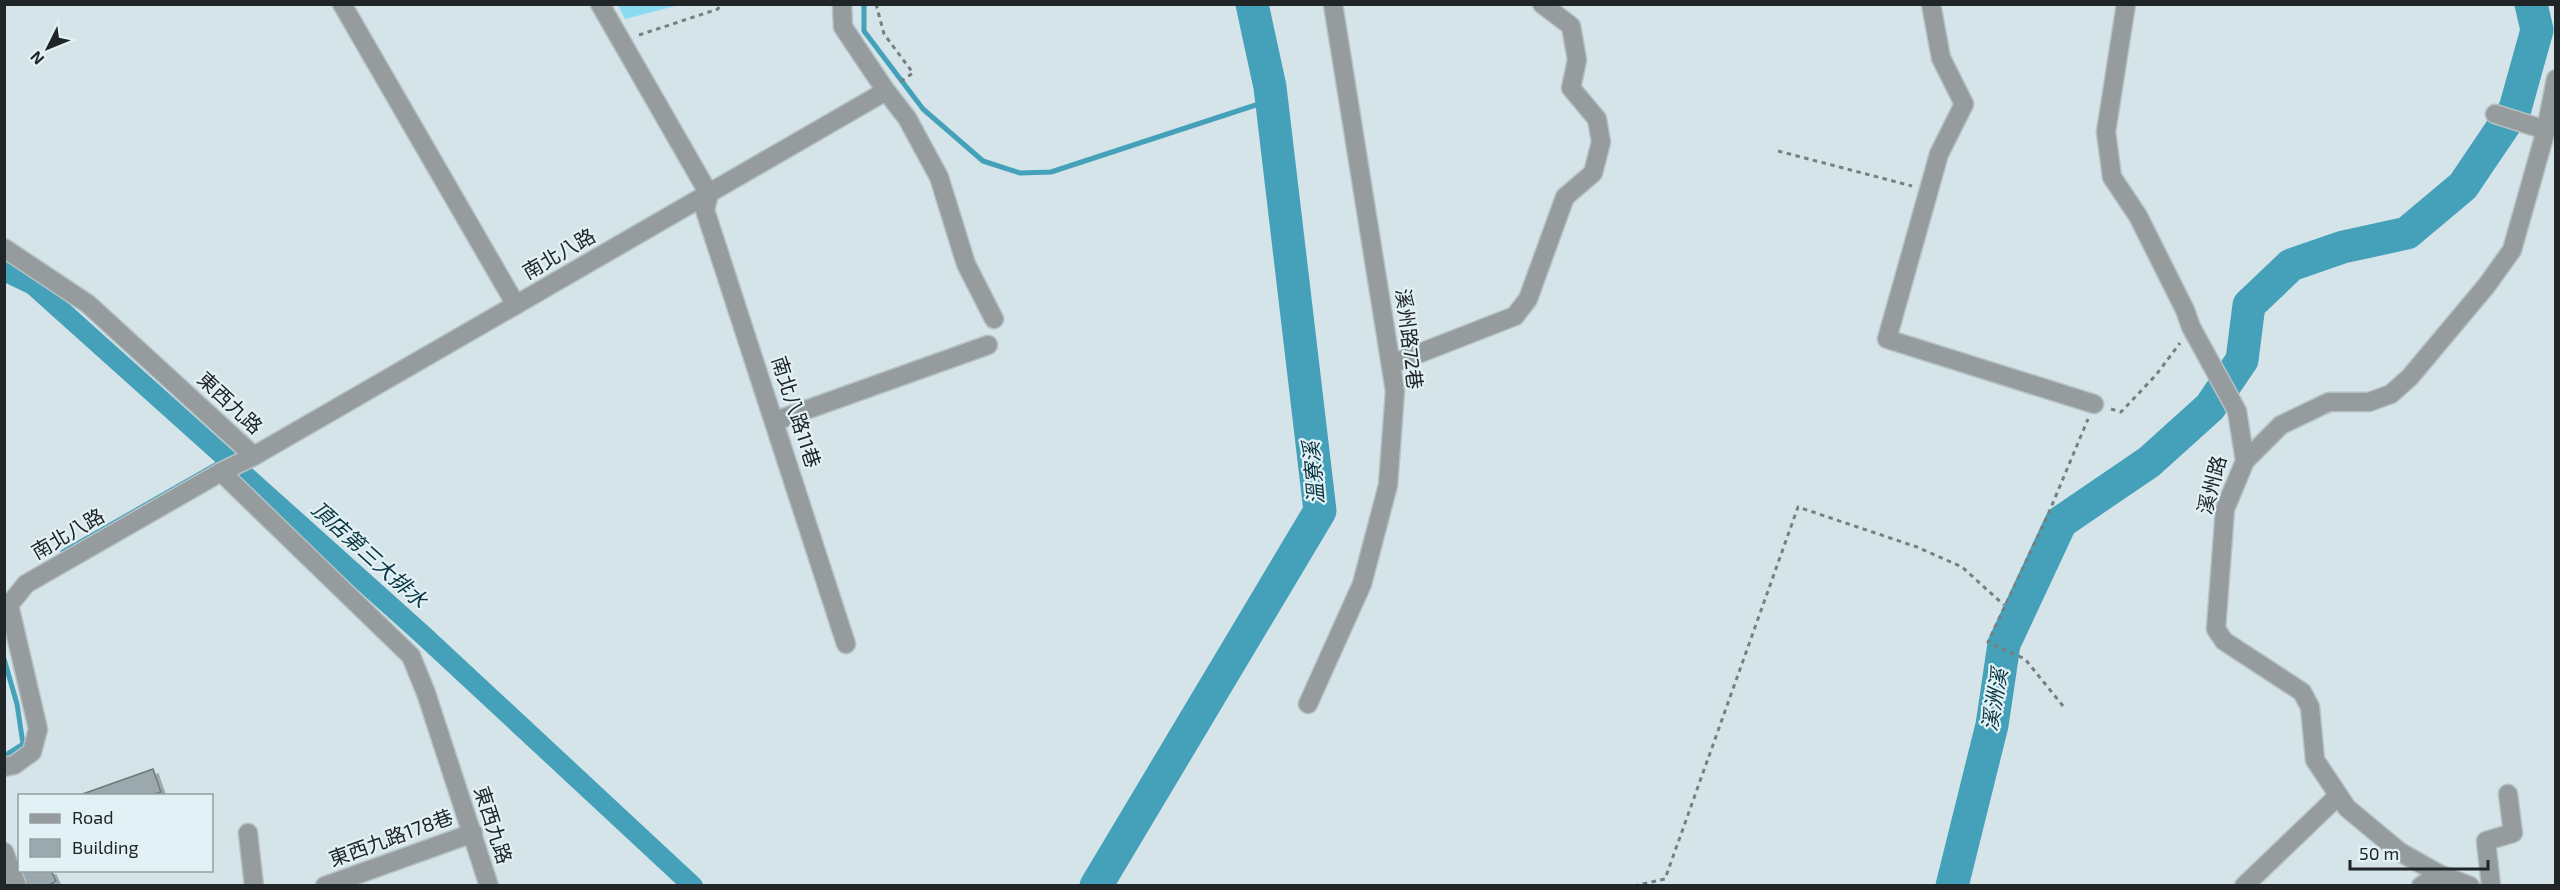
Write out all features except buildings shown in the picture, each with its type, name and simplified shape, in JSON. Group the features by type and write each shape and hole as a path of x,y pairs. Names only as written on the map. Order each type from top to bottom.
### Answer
{"street":[{"path":"342,4 516,305"},
{"path":"600,4 709,194"},
{"path":"842,4 843,27 907,118 939,177 966,264 994,319"},
{"name":"溪州路72巷","path":"1308,704 1362,584 1388,485 1395,391 1333,4"},
{"path":"1392,364 1515,316 1528,299 1565,197 1593,173 1601,142 1597,119 1571,88 1577,60 1571,26 1542,4"},
{"path":"1931,4 1941,58 1964,104 1939,154 1887,339 2094,404"},
{"name":"溪州路","path":"2126,4 2106,132 2112,177 2138,216 2185,310 2191,327 2237,411 2245,460 2225,509 2216,629 2224,641 2302,692 2310,707 2315,760 2347,808 2400,852 2439,874 2470,885"},
{"path":"2245,460 2281,425 2329,402 2369,402 2391,394 2410,377 2487,285 2512,250 2546,130 2556,79"},
{"name":"南北八路","path":"254,456 886,91"},
{"path":"2495,114 2546,130"},
{"name":"南北八路11巷","path":"709,194 705,210 846,644"},
{"name":"東西九路","path":"4,248 88,304 254,456 221,472 411,656 426,693 489,885"},
{"path":"775,421 988,345"},
{"name":"南北八路","path":"4,767 14,765 32,752 38,729 7,610 26,584 221,472"},
{"path":"2491,885 2486,841 2513,834 2508,794"},
{"path":"2244,885 2338,796"},
{"path":"248,833 251,885"},
{"name":"東西九路178巷","path":"325,885 473,833"},
{"path":"4,852 17,885"},
{"path":"2421,885 2439,874"}],"path":[{"path":"621,41 718,9 720,4"},
{"path":"876,4 884,34 913,73 905,79"},
{"path":"1778,151 1928,191"},
{"path":"2063,706 2025,659 1988,642 2048,517 2094,404 2121,412 2156,375 2191,327"},
{"path":"1634,885 1665,879 1798,507 1917,547 1962,567 2004,605"}],"shaded area":[{"path":"618,5 679,5 625,19"}],"waterway":[{"path":"864,4 864,31 923,109 983,161 1020,173 1051,172 1271,100"},
{"name":"溫寮溪","path":"1096,886 1320,511 1270,87 1252,4"},
{"name":"溪洲溪","path":"1952,886 1992,725 2004,644 2061,522 2149,462 2210,407 2242,360 2249,305 2291,265 2343,247 2407,233 2463,186 2515,109 2537,30 2531,4"},
{"name":"頂店第三大排水","path":"4,271 33,285 423,635 693,886"},
{"path":"63,552 226,459"},
{"path":"4,659 17,704 23,744 4,756"}]}
